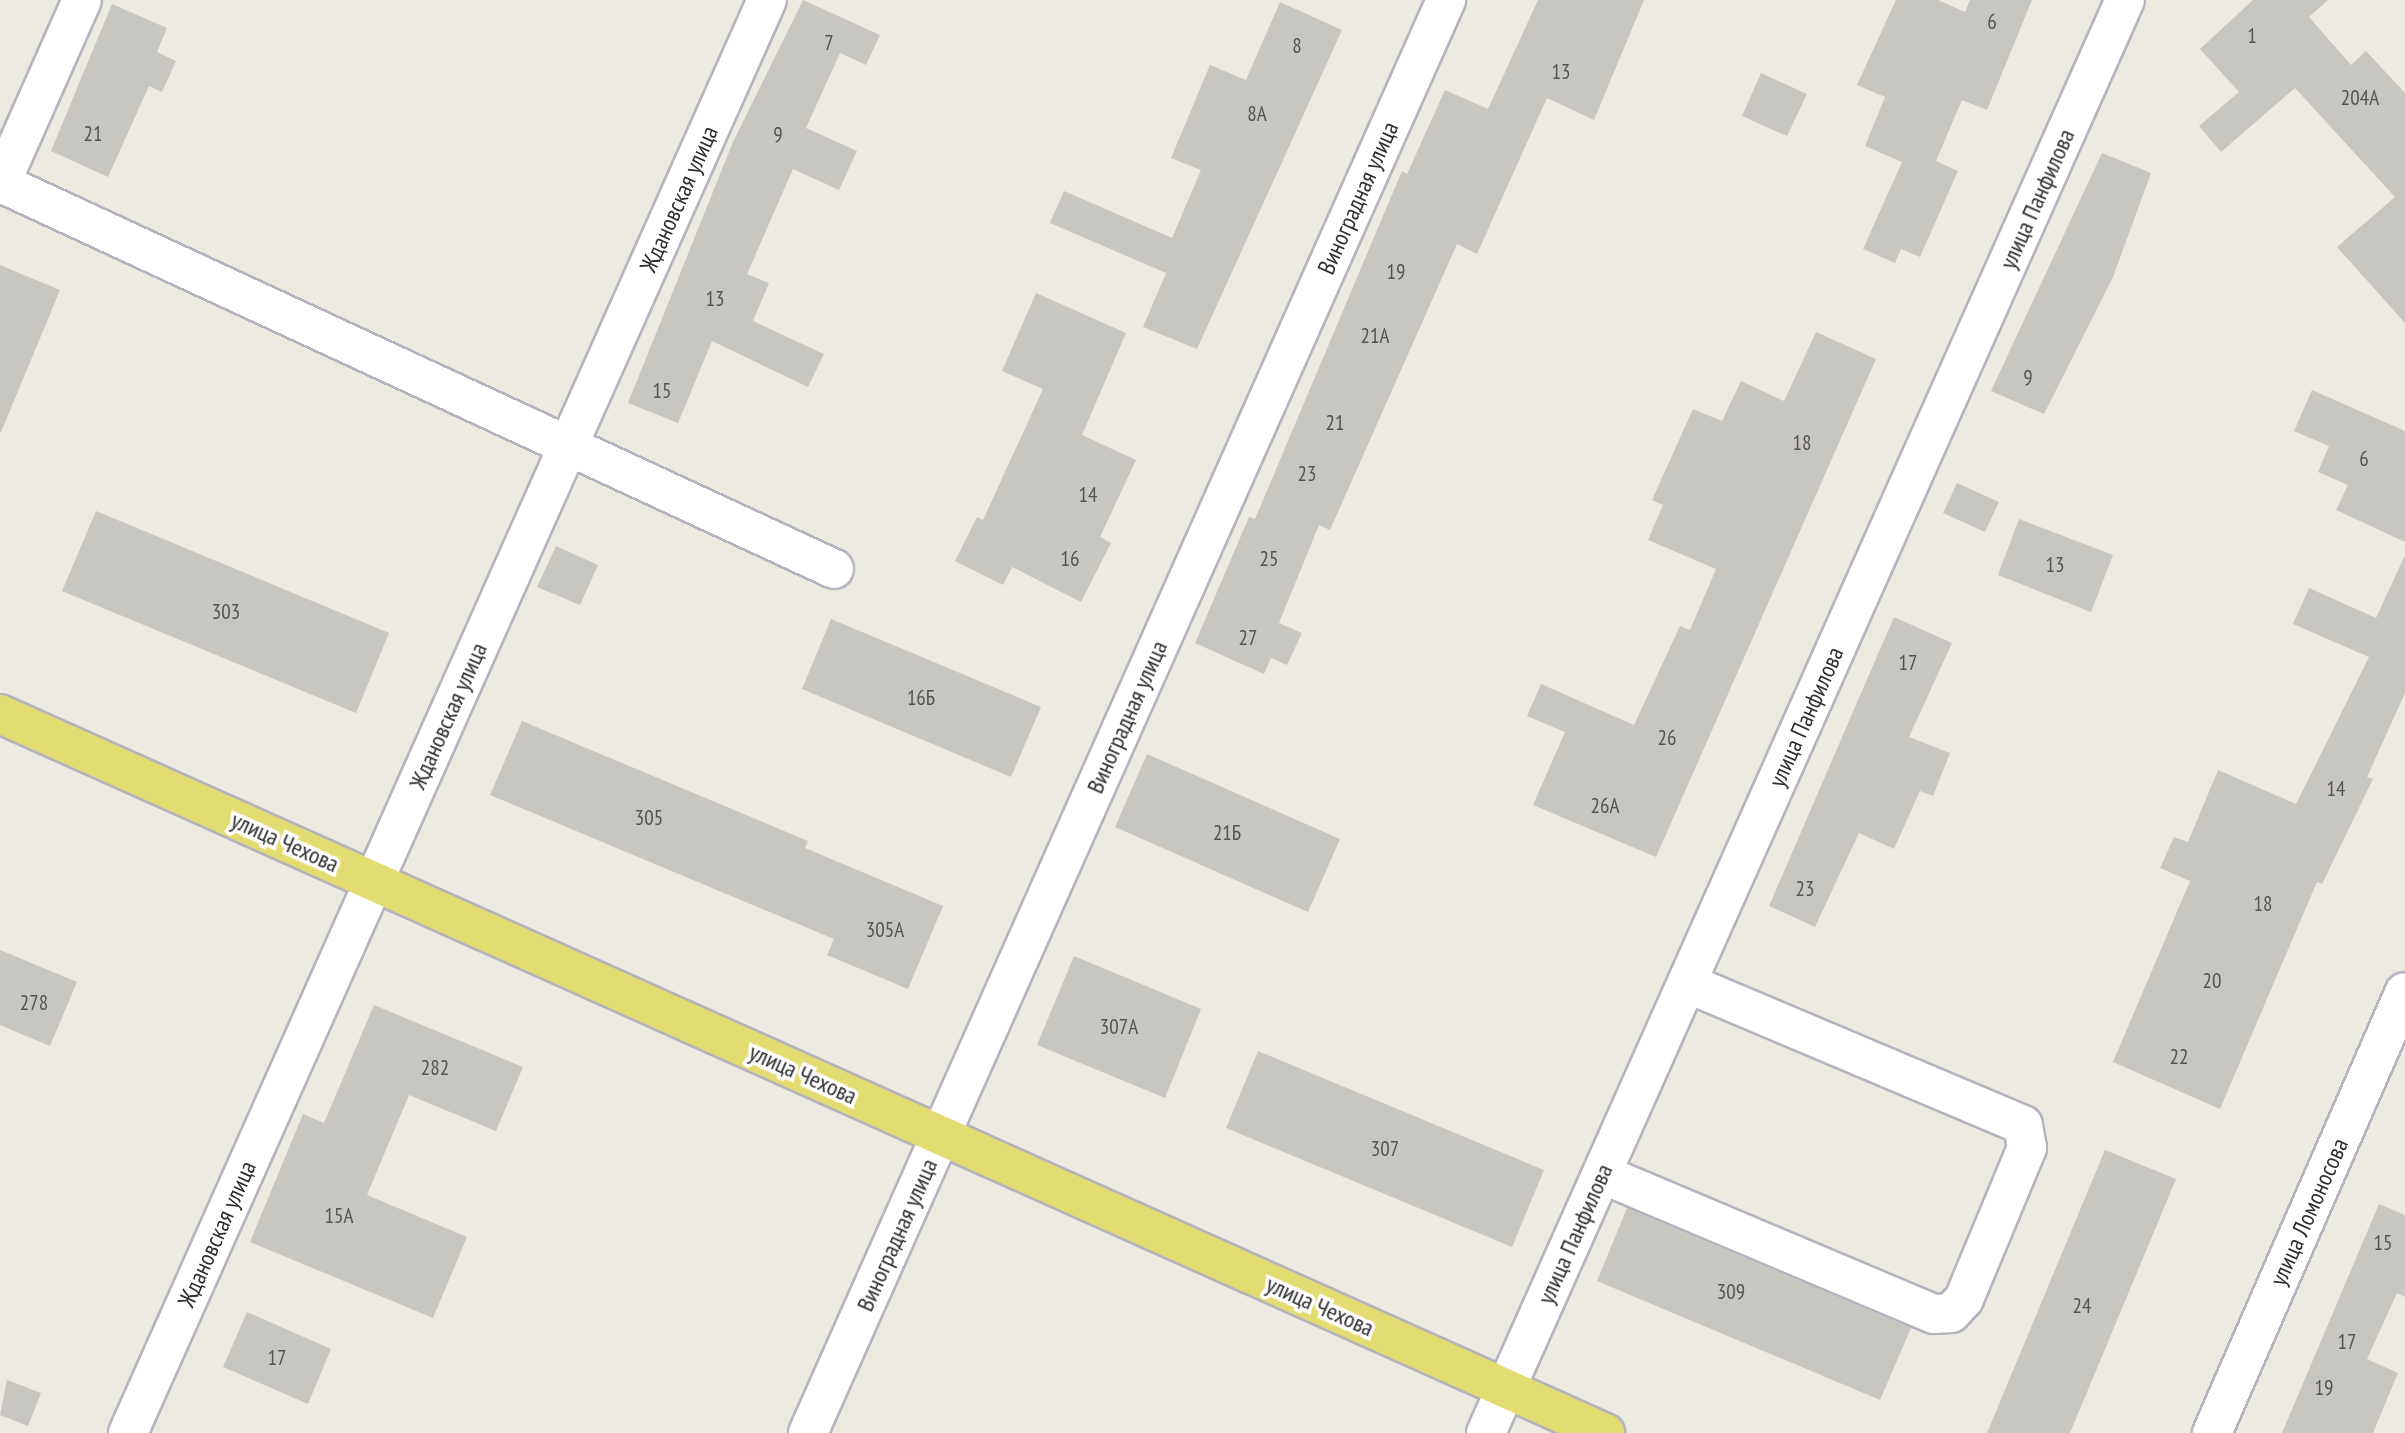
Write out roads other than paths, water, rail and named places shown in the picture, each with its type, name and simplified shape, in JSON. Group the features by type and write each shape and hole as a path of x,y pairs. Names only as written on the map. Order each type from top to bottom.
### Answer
{"main road":[{"name":"улица Чехова","path":"0,714 1605,1433"}],"street":[{"path":"82,0 0,184 834,569"},
{"name":"Ждановская улица","path":"128,1433 767,0"},
{"name":"Виноградная улица","path":"808,1433 1446,0"},
{"name":"улица Панфилова","path":"1486,1433 2125,0"},
{"path":"1602,1174 1934,1314 1951,1313 1964,1299 2027,1148 2023,1125 1687,983"},
{"name":"улица Ломоносова","path":"2212,1433 2405,992"}]}
